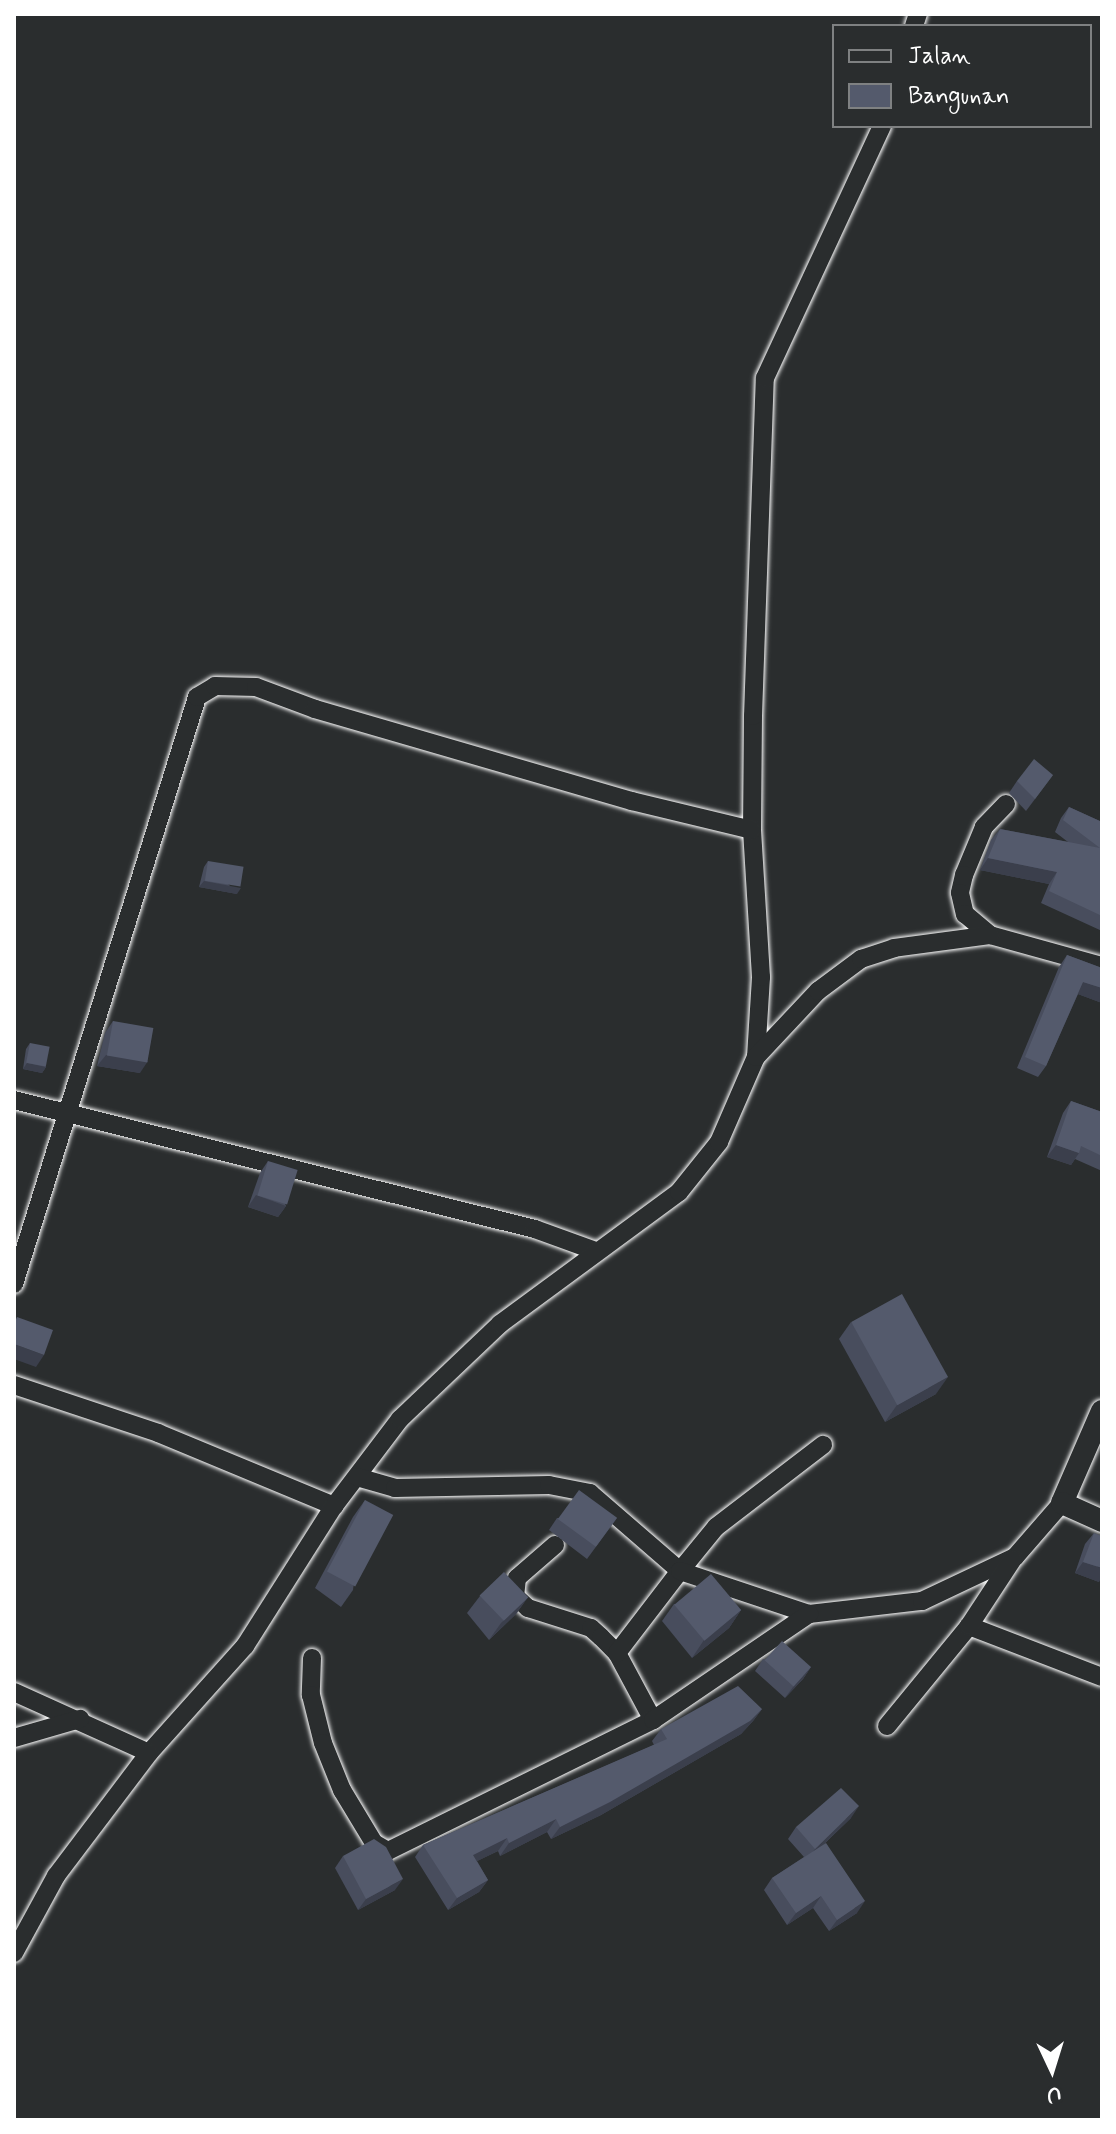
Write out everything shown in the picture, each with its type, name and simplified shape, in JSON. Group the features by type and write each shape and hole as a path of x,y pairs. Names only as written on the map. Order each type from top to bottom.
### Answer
{"street":[{"path":"756,1057 761,977 752,830 765,378 881,128"},
{"path":"14,1284 69,1114 189,709 215,686 256,687 315,709 618,797 752,830"},
{"path":"990,935 965,914 960,893 984,827 1006,804"},
{"path":"14,1953 56,1876 149,1753 262,1623 334,1506 400,1419 500,1324 593,1250 631,1230 679,1192 719,1142 756,1057 818,991 861,959 935,940 990,935 1102,966"},
{"path":"14,1100 535,1229 593,1250"},
{"path":"14,1385 158,1433 334,1506"},
{"path":"887,1726 969,1626 1015,1557 1062,1503 1102,1411"},
{"path":"617,1653 716,1527 823,1445"},
{"path":"357,1477 395,1488 549,1485 590,1493 622,1516 680,1571 809,1614 922,1601 1015,1557"},
{"path":"1062,1503 1102,1521"},
{"path":"555,1545 517,1578 515,1596 528,1608 591,1628 617,1653 653,1720"},
{"path":"312,1658 311,1695 323,1743 342,1790 374,1843 388,1851 653,1720 809,1614"},
{"path":"969,1626 1102,1677"},
{"path":"14,1692 80,1719 149,1753"},
{"path":"14,1738 80,1719"}],"building":[{"path":"1034,759 1053,775 1035,799 1017,781"},
{"path":"1069,807 1102,822 1102,916 1049,891 1057,872 988,858 1000,829 1100,848 1063,820"},
{"path":"208,861 244,867 240,886 205,881"},
{"path":"1067,955 1102,968 1102,988 1083,982 1046,1066 1025,1057"},
{"path":"113,1021 153,1028 147,1063 107,1055"},
{"path":"30,1043 50,1047 46,1066 26,1063"},
{"path":"1071,1101 1102,1112 1102,1156 1081,1146 1079,1153 1056,1145"},
{"path":"268,1161 298,1170 287,1204 257,1195"},
{"path":"902,1294 948,1377 897,1405 851,1322"},
{"path":"17,1317 53,1330 44,1355 14,1344"},
{"path":"579,1490 617,1518 596,1547 558,1519"},
{"path":"365,1500 393,1515 355,1587 327,1572"},
{"path":"1094,1533 1102,1536 1102,1568 1083,1562"},
{"path":"504,1572 528,1597 504,1621 480,1596"},
{"path":"711,1574 741,1610 704,1641 674,1605"},
{"path":"782,1641 811,1667 794,1686 765,1660"},
{"path":"738,1686 762,1709 750,1721 610,1802 560,1827 556,1819 509,1843 507,1838 473,1855 488,1880 457,1898 423,1845 667,1739 661,1729"},
{"path":"841,1788 859,1806 815,1849 796,1827"},
{"path":"374,1839 386,1847 403,1879 366,1899 343,1856"},
{"path":"826,1843 865,1901 837,1920 821,1896 796,1913 772,1878"}]}
